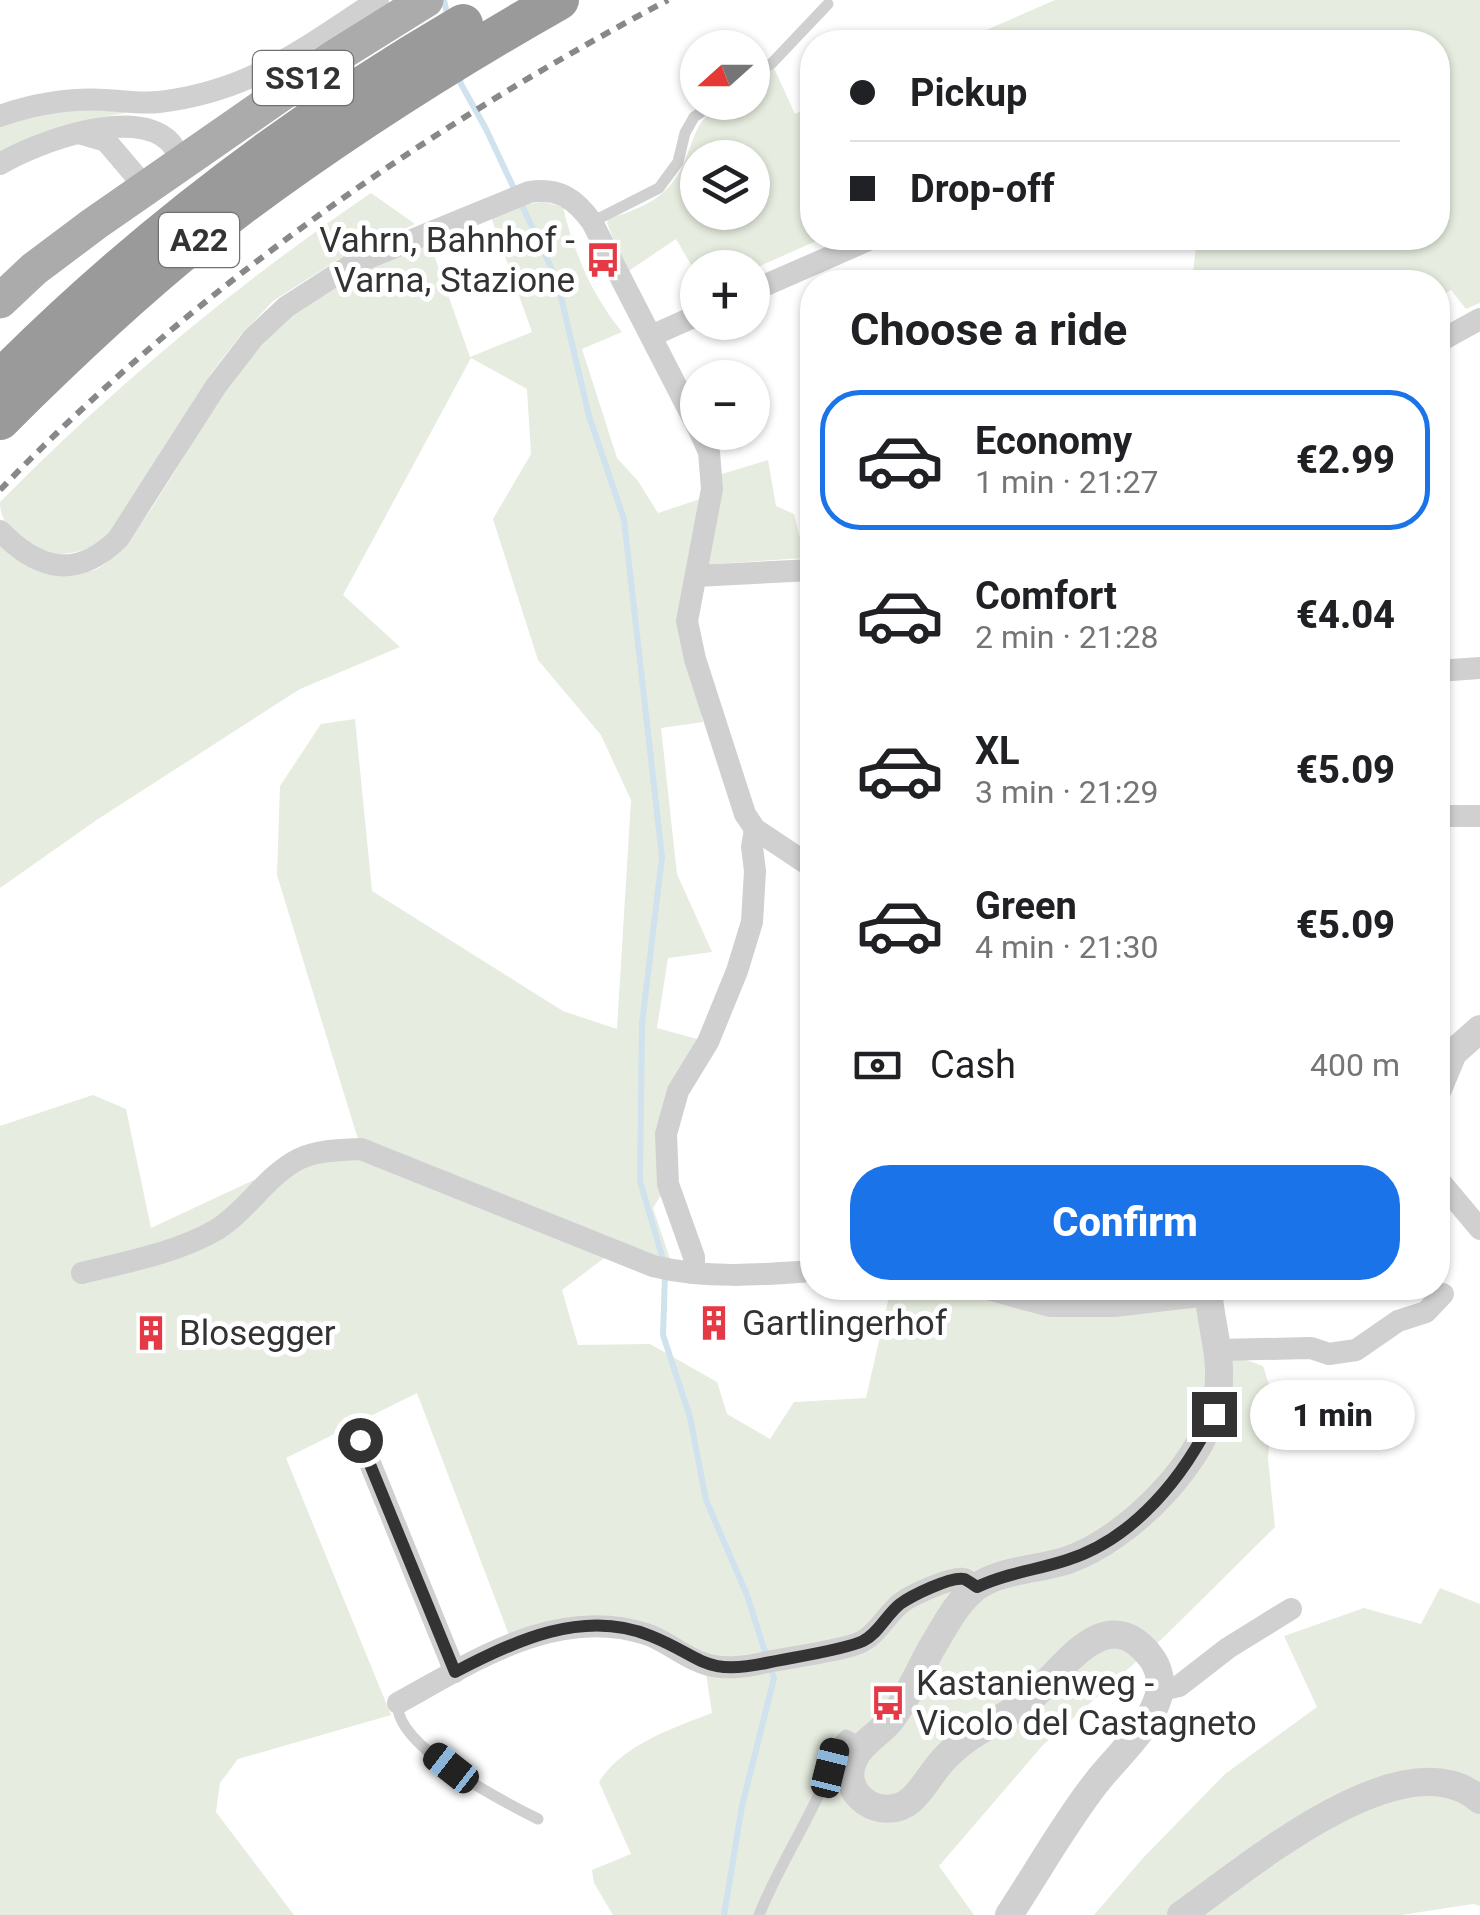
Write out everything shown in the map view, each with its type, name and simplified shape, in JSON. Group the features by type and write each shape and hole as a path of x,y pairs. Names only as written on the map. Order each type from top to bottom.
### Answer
{"highway":[{"name":"A22","path":"0,380 167,229 281,140 412,70 495,16 559,0"},
{"name":"A22","path":"0,420 117,309 412,70"}],"main road":[{"name":"SS12","path":"0,301 34,269 146,188 416,3"}],"street":[{"path":"0,116 28,106 68,100 134,104 218,91 266,72 378,0"},
{"path":"0,164 74,133 126,128 159,134 183,162"},
{"path":"74,133 106,141 146,188"},
{"path":"0,531 30,558 50,565 70,566 90,561 106,551 118,539 216,386 254,338 286,307 352,264 518,195 545,189 560,192 580,206 592,222 680,392"},
{"path":"800,270 846,250"},
{"path":"770,283 800,270"},
{"path":"1450,335 1480,319"},
{"path":"652,336 680,323"},
{"path":"709,450 713,470 688,621 695,659 738,798 755,829 800,859"},
{"path":"696,576 800,571"},
{"path":"1450,670 1480,668"},
{"path":"1450,816 1480,816"},
{"path":"674,1270 694,1257 668,1184 666,1134 678,1091 708,1042 752,922 755,829"},
{"path":"1450,1058 1480,1029"},
{"path":"82,1273 193,1242 234,1218 298,1159 332,1150 361,1149 674,1270 800,1271"},
{"path":"1450,1193 1480,1229"},
{"path":"1028,1300 1050,1306 1114,1306 1154,1300"},
{"path":"1009,1915 1072,1814 1151,1714 1160,1690 1154,1660 1137,1644 1115,1636 1080,1646 1033,1696 949,1753 912,1800 895,1810 877,1810 864,1803 854,1788 854,1760 888,1723 958,1604 977,1587 1000,1576 1069,1560 1112,1539 1154,1502 1191,1457 1214,1414 1220,1371 1209,1300"},
{"path":"1218,1350 1311,1348 1328,1354 1356,1350 1398,1321 1426,1312 1437,1300"},
{"path":"360,1440 455,1672"},
{"path":"398,1702 507,1645 554,1630 585,1626 625,1628 651,1636 699,1662 720,1668 754,1665 864,1641 901,1603 952,1580 965,1579 977,1587"},
{"path":"1160,1690 1179,1686 1228,1648 1291,1609"},
{"path":"1181,1915 1321,1819 1372,1792 1419,1780 1471,1792 1480,1800"}],"lane":[{"path":"803,30 828,4"},
{"path":"770,64 800,34"},
{"path":"592,222 660,188 678,162 685,133 693,120"},
{"path":"398,1702 400,1720 411,1736 499,1799 538,1819"},
{"path":"759,1915 830,1768 838,1741 846,1734 865,1744"}],"shaded area":[{"path":"1055,0 1480,0 1480,303 1466,309 1450,291 1450,270 1193,270 1196,250 1450,250 1450,30 986,30"},
{"path":"774,68 795,114 800,112 800,248 770,261 770,250 682,250 676,239 627,272 607,223 609,219 660,195 680,170 680,230 770,230 770,140 693,140 703,121 770,120 770,71"},
{"path":"134,104 125,113 61,128 0,156 0,116"},
{"path":"371,193 415,224 339,259 273,301 212,372 107,538 62,554 40,550 18,536 3,517 0,502 178,338"},
{"path":"544,202 563,207 585,273 622,332 582,349 617,458 638,481 658,513 703,498 715,476 768,460 776,506 794,514 800,538 800,558 714,564 678,622 703,722 661,728 677,874 712,952 668,958 657,1028 708,1042 678,1091 668,1184 653,1208 674,1271 612,1252 562,1290 578,1345 650,1344 717,1382 727,1414 770,1439 794,1402 866,1398 888,1300 1028,1300 1050,1306 1209,1300 1218,1350 1263,1366 1273,1397 1268,1459 1275,1527 1165,1636 1043,1745 939,1866 974,1915 613,1915 594,1883 592,1870 631,1854 599,1782 635,1748 712,1713 704,1660 653,1629 509,1635 417,1393 286,1458 391,1715 238,1759 220,1783 216,1812 294,1915 0,1915 0,1126 93,1095 126,1109 151,1228 299,1159 361,1149 277,875 280,786 321,724 355,719 372,891 563,1011 617,1029 631,800 601,735 538,660 493,519 531,454 527,389 471,358 343,595 400,647 300,689 98,819 0,888 0,544 73,571 94,570 112,558 155,503 259,342 318,296 429,241 470,357 532,332 491,217"},
{"path":"1440,1588 1480,1604 1480,1906 1401,1915 1094,1915 1225,1774 1317,1707 1284,1636 1364,1608 1421,1624"}],"waterway":[{"path":"444,0 448,18"},
{"path":"459,74 557,280 589,416 624,519 662,857 642,1024 640,1181 664,1263"},
{"path":"665,1275 663,1335 690,1417 706,1500 747,1595 766,1655"},
{"path":"724,1915 742,1806 774,1678 770,1667"}],"railway":[{"path":"0,490 151,347 314,218 488,103 668,0"}],"place":[{"name":"Vahrn, Bahnhof - Varna, Stazione","path":"603,260"},
{"name":"Gartlingerhof","path":"714,1323"},
{"name":"Blosegger","path":"151,1333"},
{"name":"Kastanienweg - Vicolo del Castagneto","path":"888,1703"}],"route":[{"path":"360,1440 455,1672 507,1645 554,1630 585,1626 625,1628 651,1636 699,1662 720,1668 744,1667 864,1641 901,1603 952,1580 965,1579 977,1587 1000,1576 1069,1560 1090,1551 1133,1523 1154,1502 1191,1457 1214,1414"}]}
